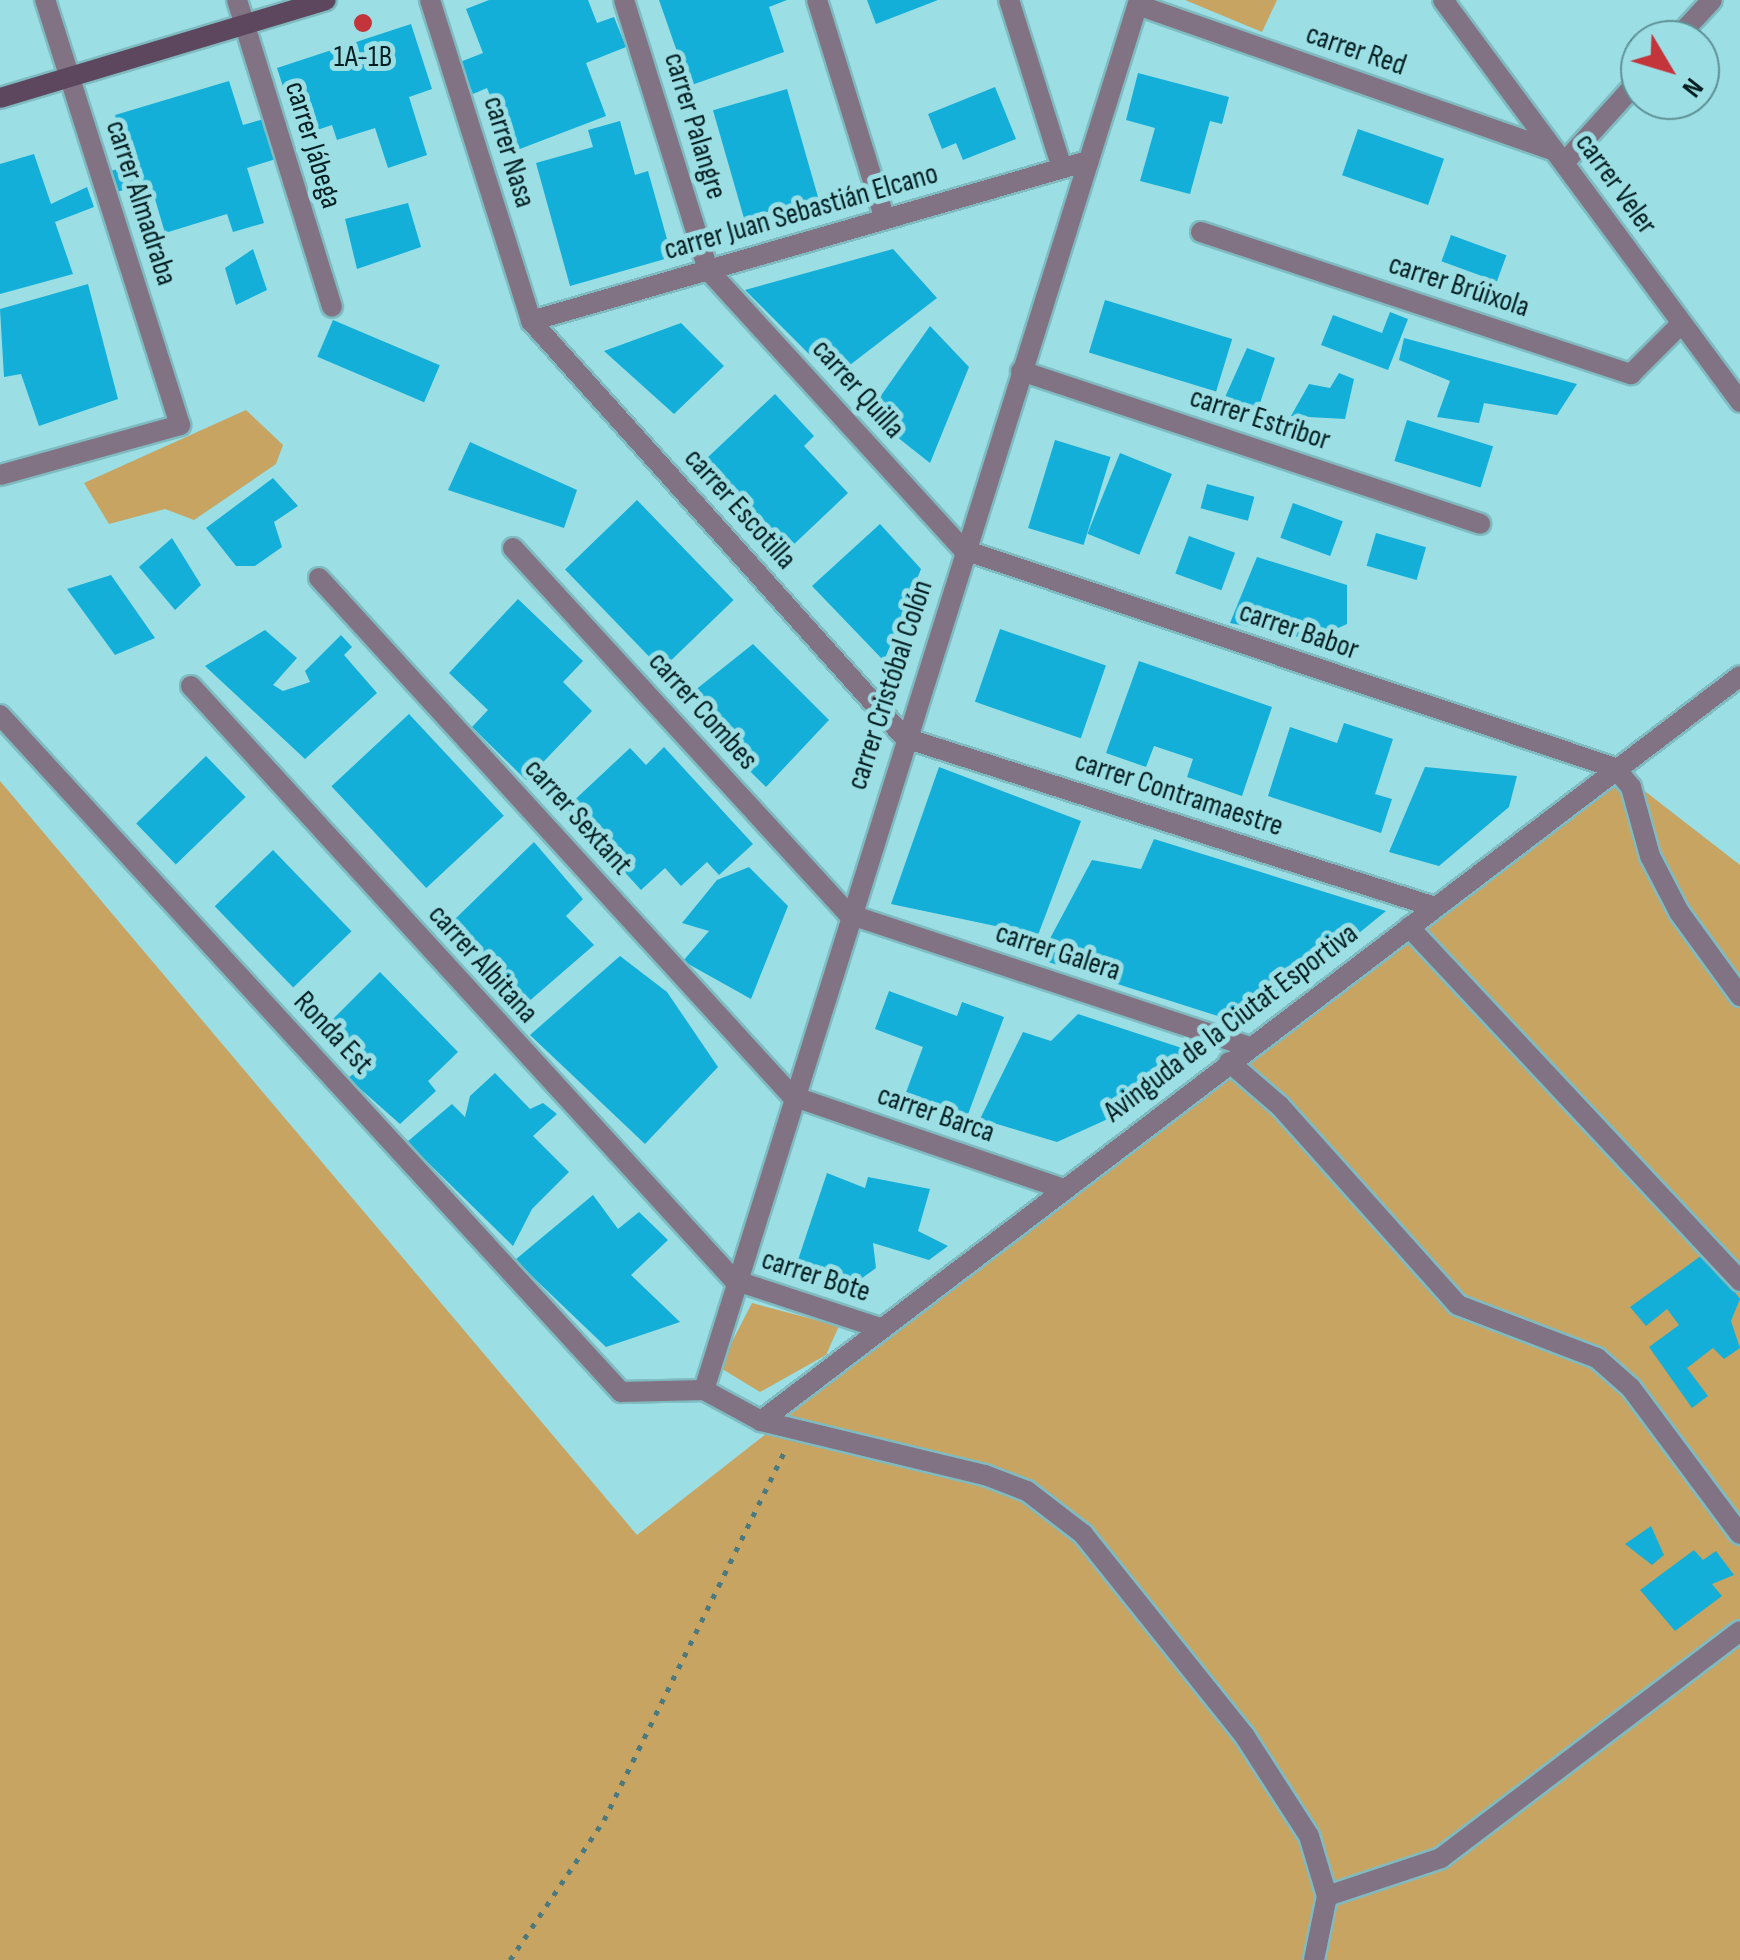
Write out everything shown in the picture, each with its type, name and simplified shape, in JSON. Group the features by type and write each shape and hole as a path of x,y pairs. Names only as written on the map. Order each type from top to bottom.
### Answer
{"street":[{"name":"carrer Almadraba","path":"1,471 180,425 45,0"},
{"name":"carrer Jábega","path":"237,0 332,308"},
{"path":"0,98 326,0"},
{"name":"carrer Nasa","path":"430,0 531,321"},
{"name":"carrer Palangre","path":"624,0 708,270"},
{"path":"817,0 885,219"},
{"path":"1009,0 1062,168"},
{"name":"carrer Veler","path":"1443,0 1740,402"},
{"path":"1694,20 1712,0"},
{"name":"carrer Red","path":"1138,3 1559,157"},
{"name":"carrer Cristóbal Colón","path":"704,1390 734,1280 848,914 1138,3"},
{"path":"1559,157 1620,98"},
{"name":"carrer Juan Sebastián Elcano","path":"531,321 1088,162"},
{"name":"carrer Brúixola","path":"1201,232 1630,374 1681,324"},
{"name":"carrer Quilla","path":"708,270 964,550"},
{"name":"carrer Escotilla","path":"531,321 905,738"},
{"name":"carrer Estribor","path":"1020,371 1480,524"},
{"name":"carrer Combes","path":"513,548 848,914"},
{"name":"carrer Babor","path":"964,550 1615,768"},
{"name":"carrer Sextant","path":"319,578 792,1096"},
{"name":"Avinguda de la Ciutat Esportiva","path":"761,1421 1061,1188 1740,676"},
{"name":"carrer Albitana","path":"191,686 734,1280"},
{"name":"Ronda Est","path":"0,716 621,1392 704,1390"},
{"name":"carrer Contramaestre","path":"905,738 1436,907"},
{"path":"1615,768 1631,787 1650,856 1678,912 1740,996"},
{"name":"carrer Galera","path":"848,914 1248,1047"},
{"path":"1409,927 1740,1281"},
{"path":"1229,1062 1280,1106 1458,1304 1597,1358 1631,1388 1740,1534"},
{"name":"carrer Barca","path":"792,1096 1061,1188"},
{"name":"carrer Bote","path":"734,1280 880,1328"},
{"path":"704,1390 761,1421 985,1475 1056,1509 1177,1649 1276,1780 1319,1856 1327,1896 1314,1960"},
{"path":"1327,1896 1441,1858 1740,1631"}],"path":[{"path":"510,1960 604,1820 765,1504 794,1428"}],"shaded area":[{"path":"1185,0 1277,0 1262,32"},
{"path":"246,410 283,445 276,464 194,520 165,509 109,524 84,483"},
{"path":"1615,768 1740,865 1740,1960 0,1960 0,781 637,1535"},
{"path":"752,1303 839,1326 826,1355 760,1392 719,1367"}],"building":[{"path":"489,0 588,0 597,23 614,17 626,47 586,63 606,116 512,152 487,88 473,94 460,62 483,53 466,9"},
{"path":"659,0 787,0 769,7 784,52 689,86"},
{"path":"867,0 938,0 876,24"},
{"path":"411,24 432,89 409,97 427,155 388,168 375,128 337,140 332,125 299,136 277,68"},
{"path":"1138,73 1229,97 1222,124 1210,121 1190,194 1140,181 1155,128 1126,120"},
{"path":"229,81 243,125 264,119 276,159 247,168 264,223 233,232 227,214 165,233 150,182 117,192 111,171 130,165 115,115"},
{"path":"995,87 1016,139 963,160 956,143 942,149 928,114"},
{"path":"787,89 818,198 744,219 713,110"},
{"path":"620,121 635,175 648,171 672,257 570,286 536,163 593,147 588,130"},
{"path":"1358,129 1444,159 1428,205 1342,175"},
{"path":"34,154 51,204 87,187 94,207 55,222 73,274 0,294 0,164"},
{"path":"408,203 421,247 357,269 345,219"},
{"path":"1451,235 1506,255 1497,281 1441,261"},
{"path":"253,249 267,290 236,305 225,268"},
{"path":"893,249 937,298 833,378 745,290"},
{"path":"88,284 118,399 39,426 21,374 4,377 0,309"},
{"path":"1105,300 1232,339 1216,391 1089,353"},
{"path":"1390,312 1408,319 1388,370 1321,345 1333,315 1382,333"},
{"path":"333,320 440,365 424,402 317,357"},
{"path":"681,323 724,366 674,414 604,351"},
{"path":"930,326 969,367 930,463 868,414"},
{"path":"1404,338 1577,384 1557,415 1484,403 1479,423 1437,417 1450,381 1399,360"},
{"path":"1247,348 1275,358 1258,409 1222,404"},
{"path":"1339,373 1354,379 1345,419 1291,416 1309,384 1330,388"},
{"path":"775,394 814,436 804,446 848,493 790,548 706,459"},
{"path":"1407,420 1493,446 1480,487 1394,461"},
{"path":"1055,440 1110,457 1084,545 1028,528"},
{"path":"470,442 577,490 564,528 448,490"},
{"path":"1120,453 1172,474 1139,555 1087,534"},
{"path":"273,478 298,506 274,522 282,547 255,566 236,566 206,528"},
{"path":"1207,484 1254,497 1248,521 1201,508"},
{"path":"637,500 734,600 662,669 565,569"},
{"path":"1293,503 1343,521 1330,556 1280,538"},
{"path":"880,524 921,569 884,661 812,586"},
{"path":"1376,533 1426,547 1417,580 1367,566"},
{"path":"1189,536 1235,553 1221,590 1175,574"},
{"path":"172,538 201,585 175,610 139,567"},
{"path":"1257,557 1347,585 1347,624 1312,640 1230,623"},
{"path":"111,575 155,638 115,655 67,589"},
{"path":"518,599 583,661 563,682 592,711 526,780 472,727 488,710 449,673"},
{"path":"1000,629 1106,665 1081,738 975,702"},
{"path":"265,630 297,658 273,685 283,691 310,682 305,671 341,635 352,647 344,655 377,693 305,759 205,666"},
{"path":"753,644 829,720 766,787 717,739 727,726 689,695"},
{"path":"1139,661 1272,707 1242,796 1187,777 1193,759 1154,746 1146,767 1106,753"},
{"path":"409,714 504,816 426,888 331,786"},
{"path":"1344,723 1393,739 1375,794 1392,799 1381,833 1268,796 1290,727 1337,743"},
{"path":"664,747 753,844 719,875 707,862 681,886 665,868 641,890 566,808 630,748 646,765"},
{"path":"206,756 246,797 176,864 136,823"},
{"path":"939,767 1081,821 1038,935 891,904"},
{"path":"1425,767 1517,776 1509,807 1439,866 1389,852"},
{"path":"1154,839 1386,911 1246,1025 1039,959 1092,860 1141,869"},
{"path":"534,842 583,899 566,916 594,945 527,1003 454,920"},
{"path":"273,850 351,931 293,988 215,906"},
{"path":"749,867 788,906 751,999 683,961 709,931 682,923 717,880"},
{"path":"620,956 667,992 718,1067 645,1144 530,1035"},
{"path":"380,972 458,1052 428,1081 436,1091 400,1124 348,1078 365,1065 326,1026"},
{"path":"889,991 957,1016 962,1002 1004,1017 967,1117 905,1095 923,1047 875,1029"},
{"path":"1078,1014 1197,1053 1141,1104 1057,1142 980,1119 1023,1032 1051,1041"},
{"path":"495,1073 530,1109 543,1103 557,1114 533,1136 569,1172 532,1209 513,1246 407,1142 452,1104 465,1117 470,1096"},
{"path":"827,1173 865,1188 868,1177 930,1189 918,1231 948,1246 929,1260 873,1243 876,1268 858,1281 796,1266"},
{"path":"593,1195 618,1229 639,1212 668,1240 631,1275 680,1322 606,1347 515,1260"},
{"path":"1705,1253 1740,1299 1731,1321 1740,1348 1724,1359 1713,1348 1687,1368 1708,1396 1692,1408 1649,1347 1679,1325 1667,1309 1646,1326 1630,1307"},
{"path":"1651,1526 1664,1555 1652,1565 1625,1544"},
{"path":"1694,1550 1703,1560 1716,1551 1734,1575 1712,1584 1722,1596 1675,1631 1640,1590"}],"place":[{"name":"1A-1B","path":"363,23"}]}
